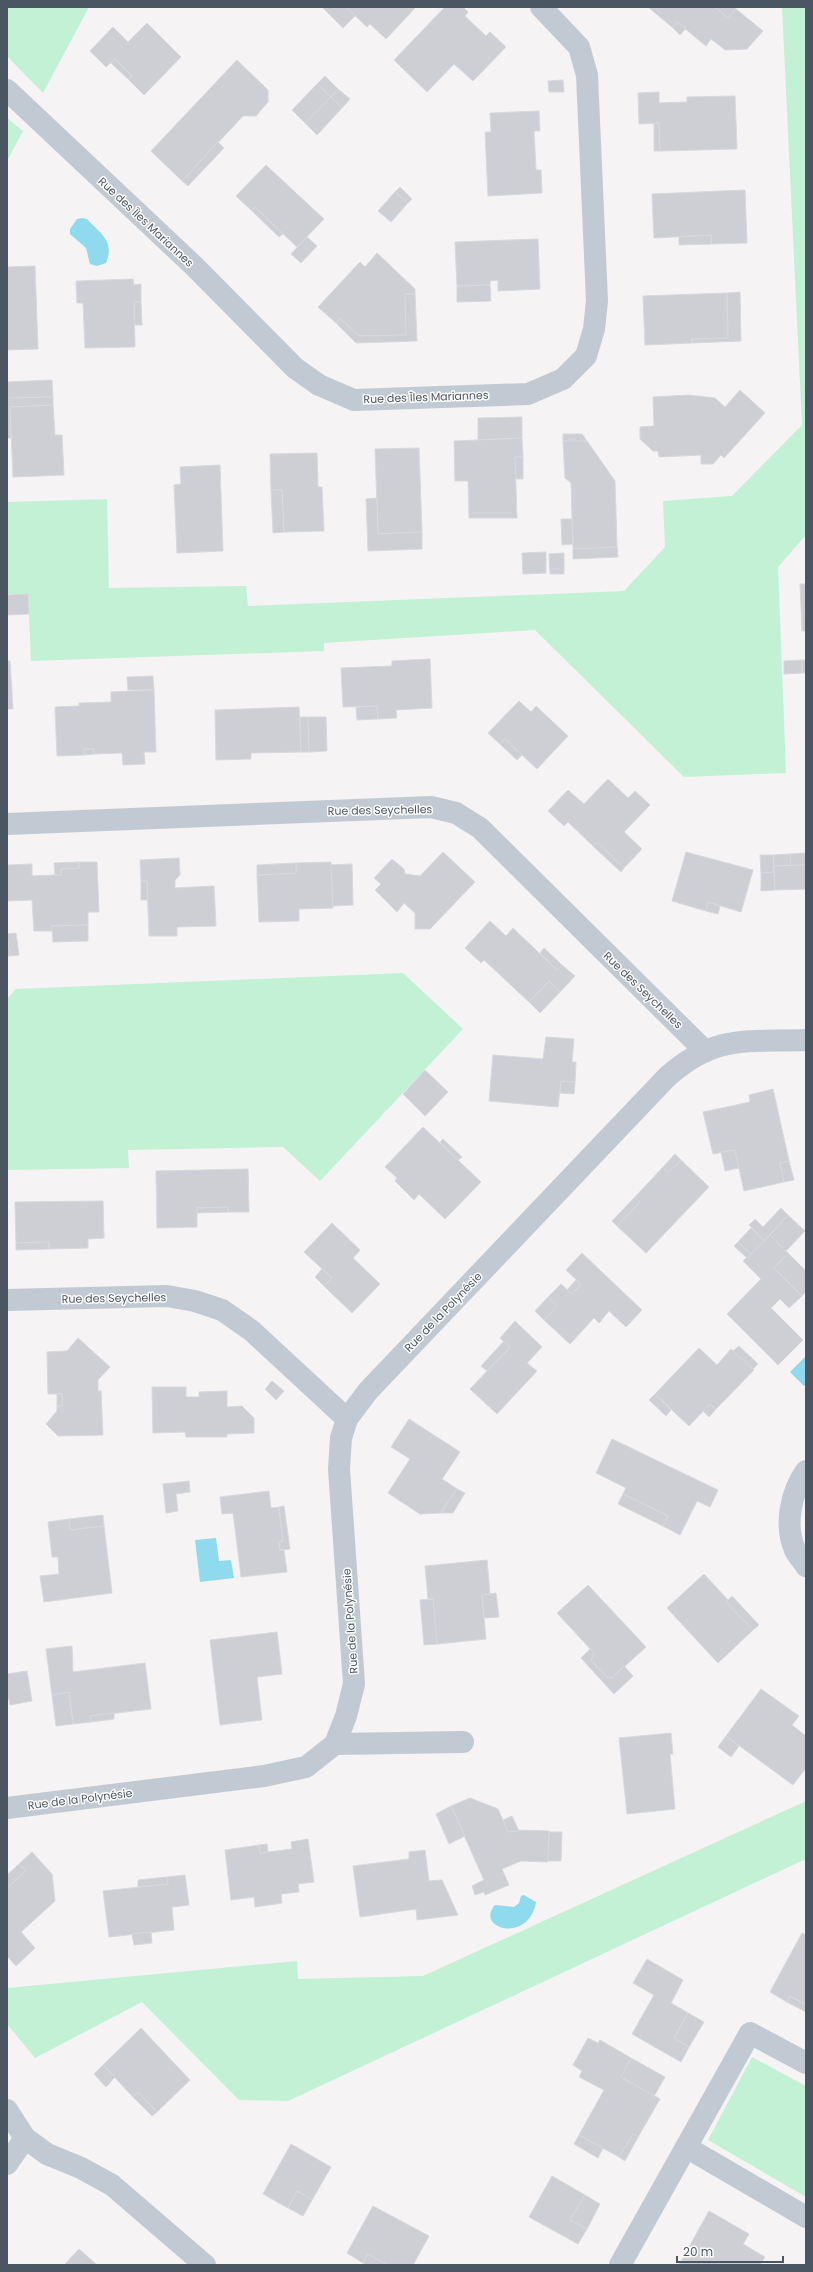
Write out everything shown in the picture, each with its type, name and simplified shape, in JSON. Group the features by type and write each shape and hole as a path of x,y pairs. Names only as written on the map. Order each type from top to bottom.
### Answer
{"street":[{"name":"Rue des Îles Mariannes","path":"7,90 194,266 295,368 319,385 354,400 528,394 563,379 586,356 594,330 597,301 587,75 579,47 541,7"},
{"name":"Rue des Seychelles","path":"7,824 431,807 456,813 480,828 704,1050"},
{"name":"Rue de la Polynésie","path":"7,1808 264,1776 306,1767 335,1744 346,1716 354,1684 339,1469 341,1438 346,1419 368,1391 667,1076 686,1059 704,1050 723,1044 806,1040"},
{"name":"Rue des Seychelles","path":"7,1300 167,1296 195,1301 222,1310 252,1331 346,1419"},
{"path":"806,1471 798,1482 791,1504 791,1529 795,1550 806,1566"},
{"path":"335,1744 463,1742"},
{"path":"620,2265 750,2032 806,2063"},
{"path":"7,2110 25,2138 47,2154 81,2168 112,2185 205,2265"},
{"path":"7,2164 25,2138"},
{"path":"686,2147 806,2217"}],"green space":[{"path":"7,7 89,7 43,93 7,56"},
{"path":"782,7 806,7 806,535 778,567 786,773 684,777 535,630 324,643 324,651 31,661 28,594 7,594 7,502 107,499 109,588 246,586 248,606 624,591 665,547 663,501 732,496 802,425"},
{"path":"7,118 23,131 7,161"},
{"path":"403,973 463,1029 320,1181 283,1147 128,1150 129,1168 7,1170 7,999 16,989"},
{"path":"806,1801 806,1859 288,2101 239,2100 142,2002 35,2058 7,2024 7,1988 297,1961 298,1979 423,1976"},
{"path":"752,2057 806,2086 806,2197 708,2140"}],"water":[{"path":"77,219 87,219 102,234 108,243 109,249 106,263 97,266 90,264 86,248 70,234 70,229"},
{"path":"806,1356 806,1384 804,1386 790,1372"},
{"path":"216,1538 219,1561 231,1560 234,1578 200,1582 195,1540"},
{"path":"524,1895 536,1902 531,1915 524,1924 514,1928 505,1928 497,1926 492,1921 490,1913 495,1905 514,1907 519,1903 521,1896"}],"building":[{"path":"322,7 346,7 355,16 343,28"},
{"path":"346,7 416,7 386,39 370,24 367,27"},
{"path":"445,7 463,7 468,12 465,16 486,36 490,32 506,47 473,81 454,64 427,92 394,60"},
{"path":"648,7 715,7 728,18 736,9 763,31 747,49 725,50 711,39 706,46 677,22 672,27"},
{"path":"715,7 734,7 736,9 728,18"},
{"path":"677,22 686,28 680,35 672,27"},
{"path":"147,23 181,57 144,95 129,80 132,76 115,59 106,67 90,51 113,27 128,42"},
{"path":"115,59 132,76 129,80 111,63"},
{"path":"237,60 268,90 268,102 256,116 243,116 182,181 151,151"},
{"path":"325,76 338,89 331,97 317,84"},
{"path":"563,80 564,92 549,92 548,81"},
{"path":"317,84 331,97 305,123 292,110"},
{"path":"338,89 350,99 342,108 331,97"},
{"path":"659,92 659,103 687,102 687,97 735,96 737,149 660,151 659,123 639,124 638,93"},
{"path":"331,97 342,108 317,135 305,123"},
{"path":"539,111 540,131 534,131 536,170 541,170 542,193 488,196 485,132 491,132 490,113"},
{"path":"654,123 659,123 660,151 654,151"},
{"path":"218,142 224,148 188,186 182,181"},
{"path":"266,165 324,219 297,247 255,207 252,211 236,196"},
{"path":"400,187 412,199 408,203 395,192"},
{"path":"745,190 747,243 711,244 711,235 654,238 652,194"},
{"path":"395,192 408,203 391,222 378,211"},
{"path":"255,207 283,234 279,237 252,211"},
{"path":"711,235 711,244 679,245 679,237"},
{"path":"307,237 317,246 301,263 291,254"},
{"path":"538,239 540,289 498,291 498,280 490,281 490,285 457,286 455,242"},
{"path":"377,253 415,289 415,294 405,294 406,335 359,336 340,318 336,323 318,307 360,262 365,267"},
{"path":"35,266 38,349 7,350 7,267"},
{"path":"133,279 134,285 141,284 141,302 134,302 135,347 85,348 83,303 77,303 76,281"},
{"path":"490,285 491,301 457,302 457,286"},
{"path":"740,292 741,341 692,343 692,339 728,338 727,293"},
{"path":"727,293 728,338 692,339 692,343 645,345 643,296"},
{"path":"405,294 415,294 417,341 356,343 336,323 340,318 359,336 406,335"},
{"path":"134,302 141,302 142,325 135,325"},
{"path":"52,380 53,397 7,398 7,382"},
{"path":"740,390 765,413 724,458 721,455 713,464 701,464 701,455 659,457 658,451 653,451 640,439 640,427 654,426 653,397 689,395 715,398 725,407"},
{"path":"53,397 53,405 10,407 11,438 7,438 7,398"},
{"path":"53,405 55,435 62,435 64,475 13,477 10,407"},
{"path":"522,417 522,438 478,440 478,418"},
{"path":"563,434 582,434 587,441 563,441"},
{"path":"522,438 523,457 515,457 517,518 469,518 468,481 455,481 454,441"},
{"path":"563,441 587,441 615,481 617,547 573,549 571,483 565,478"},
{"path":"419,448 422,532 378,534 375,449"},
{"path":"317,453 318,487 322,487 324,531 284,532 282,490 271,490 270,454"},
{"path":"515,457 523,457 523,479 516,479"},
{"path":"220,465 223,551 177,553 174,485 181,484 180,467"},
{"path":"271,490 282,490 284,532 273,533"},
{"path":"377,498 378,534 422,532 422,549 368,551 366,499"},
{"path":"561,519 572,519 573,544 562,545"},
{"path":"617,547 618,557 573,559 573,549"},
{"path":"546,552 546,573 523,574 522,553"},
{"path":"564,553 564,574 550,574 549,554"},
{"path":"800,584 806,584 806,631 802,631"},
{"path":"28,594 29,614 7,615 7,595"},
{"path":"430,659 432,708 396,710 397,718 378,719 377,706 343,707 341,668 392,666 392,661"},
{"path":"802,660 802,673 784,674 784,661"},
{"path":"802,660 806,660 806,673 802,673"},
{"path":"7,661 10,661 13,709 7,709"},
{"path":"153,676 154,690 128,690 127,677"},
{"path":"154,690 156,752 144,752 145,764 123,765 122,753 94,754 94,749 84,749 85,755 57,756 55,707 79,706 79,703 111,702 111,692"},
{"path":"519,701 531,712 536,706 568,736 537,769 505,739 500,744 488,733"},
{"path":"377,706 378,719 357,720 356,707"},
{"path":"299,707 301,752 251,753 251,759 216,760 215,710"},
{"path":"300,717 308,717 309,752 301,752"},
{"path":"308,717 326,717 327,751 309,752"},
{"path":"505,739 522,755 517,760 500,744"},
{"path":"84,749 94,749 94,754 85,755"},
{"path":"608,779 628,798 635,791 650,805 624,832 642,849 624,868 597,842 593,846 568,822 564,826 548,811 568,790 584,804"},
{"path":"597,842 624,868 621,872 593,846"},
{"path":"443,852 475,882 430,929 415,929 415,913 404,903 397,912 375,890 381,884 374,878 392,859 404,869 405,874 420,876"},
{"path":"686,852 753,870 741,912 708,902 706,911 672,901"},
{"path":"806,853 806,865 791,866 790,854"},
{"path":"790,854 791,866 774,866 773,855"},
{"path":"760,855 773,855 774,872 761,873"},
{"path":"179,858 180,875 175,880 175,888 214,886 216,926 177,927 177,936 149,936 147,881 141,881 140,860"},
{"path":"79,862 97,862 99,912 88,912 88,925 52,926 53,931 34,931 32,900 7,901 7,865 32,864 32,876 61,875 61,869 79,868"},
{"path":"79,862 79,868 61,869 61,875 55,875 54,863"},
{"path":"331,862 333,908 299,909 299,921 259,922 257,875 296,873 296,863"},
{"path":"296,863 296,873 257,875 257,865"},
{"path":"352,864 353,905 333,906 331,865"},
{"path":"806,865 806,889 775,890 774,866"},
{"path":"774,872 775,890 761,891 761,873"},
{"path":"141,881 147,881 148,900 141,900"},
{"path":"708,902 720,906 718,914 706,911"},
{"path":"490,921 506,936 513,928 557,970 562,965 575,976 560,992 549,981 529,1002 484,960 481,963 465,948"},
{"path":"88,925 88,941 53,942 52,926"},
{"path":"16,933 19,955 10,956 7,934"},
{"path":"7,934 10,956 7,956"},
{"path":"544,948 562,965 557,970 540,953"},
{"path":"549,981 560,992 540,1013 529,1002"},
{"path":"546,1037 574,1039 572,1062 576,1062 575,1082 561,1081 558,1107 489,1101 493,1055 543,1059"},
{"path":"425,1070 448,1092 425,1116 403,1094"},
{"path":"561,1081 575,1082 574,1094 560,1093"},
{"path":"773,1089 789,1161 780,1163 784,1182 744,1191 735,1150 713,1154 703,1112 750,1102 749,1095"},
{"path":"423,1127 481,1182 445,1219 419,1194 414,1200 395,1181 397,1178 385,1167"},
{"path":"443,1139 462,1157 458,1160 440,1142"},
{"path":"735,1150 739,1168 725,1171 721,1152"},
{"path":"675,1154 681,1160 668,1173 663,1167"},
{"path":"681,1160 709,1187 646,1253 617,1226 640,1202 635,1197 663,1167 668,1173"},
{"path":"789,1161 794,1180 784,1182 780,1163"},
{"path":"248,1169 249,1212 228,1212 228,1207 197,1208 197,1227 157,1228 156,1171"},
{"path":"635,1197 640,1202 617,1226 612,1221"},
{"path":"103,1201 104,1238 88,1239 88,1248 49,1249 49,1242 16,1243 15,1202"},
{"path":"228,1207 228,1212 197,1213 197,1208"},
{"path":"781,1208 788,1215 764,1241 749,1225 755,1219 763,1227"},
{"path":"788,1215 805,1231 786,1251 770,1235"},
{"path":"332,1223 360,1250 353,1258 380,1284 352,1313 324,1286 332,1278 304,1252"},
{"path":"751,1228 764,1241 751,1254 738,1242"},
{"path":"770,1235 788,1253 774,1268 802,1296 789,1308 780,1299 771,1308 803,1340 778,1365 727,1314 761,1279 743,1261"},
{"path":"49,1242 49,1249 16,1250 16,1243"},
{"path":"738,1242 751,1254 747,1258 734,1246"},
{"path":"582,1253 642,1310 626,1327 609,1311 599,1323 594,1318 570,1344 544,1320 557,1306 548,1297 561,1284 572,1294 581,1284 566,1270"},
{"path":"788,1253 806,1271 806,1291 802,1296 774,1268"},
{"path":"322,1269 332,1278 324,1286 315,1277"},
{"path":"576,1280 581,1284 572,1294 567,1290"},
{"path":"548,1297 557,1306 544,1320 535,1311"},
{"path":"515,1321 542,1347 527,1363 537,1371 497,1414 470,1389 510,1347 500,1338"},
{"path":"78,1338 110,1367 98,1380 98,1391 101,1391 103,1435 58,1436 46,1424 57,1411 57,1406 62,1406 62,1394 48,1394 47,1352 67,1351"},
{"path":"504,1341 510,1347 487,1371 481,1366"},
{"path":"739,1346 758,1364 752,1370 733,1351"},
{"path":"699,1348 717,1365 731,1349 754,1370 716,1409 710,1404 689,1426 655,1394"},
{"path":"272,1381 284,1391 276,1400 265,1389"},
{"path":"152,1387 186,1387 186,1397 199,1397 199,1392 227,1391 227,1407 242,1406 254,1418 254,1433 227,1434 227,1437 186,1437 185,1432 153,1433"},
{"path":"57,1394 62,1394 62,1406 57,1406"},
{"path":"655,1394 671,1410 666,1416 649,1400"},
{"path":"710,1404 716,1409 709,1417 703,1411"},
{"path":"409,1419 460,1452 442,1479 457,1489 441,1513 420,1514 388,1493 410,1459 391,1447"},
{"path":"612,1439 718,1490 710,1507 697,1501 680,1535 663,1526 668,1516 623,1494 626,1488 596,1473"},
{"path":"189,1481 190,1492 176,1494 178,1511 166,1513 163,1484"},
{"path":"457,1489 465,1493 453,1513 441,1513"},
{"path":"269,1491 271,1508 279,1507 283,1541 279,1542 280,1550 284,1550 287,1572 241,1577 233,1513 222,1514 220,1497"},
{"path":"623,1494 668,1516 663,1526 618,1504"},
{"path":"284,1506 290,1549 280,1550 279,1542 283,1541 279,1507"},
{"path":"103,1515 104,1526 70,1530 69,1519"},
{"path":"69,1519 70,1530 104,1526 112,1593 44,1602 40,1576 59,1574 58,1557 52,1557 48,1522"},
{"path":"487,1560 490,1594 482,1595 486,1639 437,1644 433,1599 428,1599 425,1566"},
{"path":"704,1574 728,1600 726,1602 753,1630 718,1663 667,1608"},
{"path":"588,1585 646,1647 612,1678 607,1677 591,1660 594,1653 557,1613"},
{"path":"496,1593 499,1617 484,1618 482,1595"},
{"path":"732,1596 759,1625 753,1630 726,1602"},
{"path":"433,1599 437,1644 424,1645 420,1600"},
{"path":"277,1632 282,1674 257,1677 262,1720 220,1725 210,1640"},
{"path":"72,1646 73,1672 145,1663 151,1709 90,1716 91,1722 73,1724 69,1692 52,1695 46,1649"},
{"path":"590,1649 594,1653 591,1660 607,1677 612,1678 624,1666 633,1676 614,1694 581,1658"},
{"path":"27,1671 32,1701 10,1705 9,1699 7,1700 7,1674"},
{"path":"761,1689 799,1716 792,1725 806,1736 806,1768 793,1785 726,1736"},
{"path":"69,1692 73,1724 56,1726 52,1695"},
{"path":"114,1713 114,1719 91,1722 90,1716"},
{"path":"671,1733 673,1754 670,1754 675,1809 627,1814 619,1738"},
{"path":"726,1736 739,1746 731,1757 718,1747"},
{"path":"470,1798 498,1809 508,1832 513,1830 549,1831 548,1862 521,1861 502,1869 509,1885 485,1895 484,1892 475,1895 472,1886 484,1880 451,1806"},
{"path":"451,1806 465,1836 449,1844 436,1814"},
{"path":"512,1816 519,1831 508,1832 503,1820"},
{"path":"549,1832 562,1832 561,1861 548,1861"},
{"path":"308,1839 314,1882 298,1884 299,1892 281,1894 282,1903 255,1907 254,1897 231,1900 225,1850 259,1845 260,1853 292,1849 291,1842"},
{"path":"267,1844 268,1852 260,1853 259,1845"},
{"path":"425,1850 429,1881 442,1880 458,1915 417,1920 416,1909 360,1917 353,1866 409,1859 409,1852"},
{"path":"32,1852 52,1874 55,1901 21,1932 35,1948 16,1966 7,1956 7,1888 26,1871 19,1864"},
{"path":"19,1864 26,1871 7,1888 7,1875"},
{"path":"185,1875 189,1905 172,1907 174,1930 109,1937 103,1891 168,1884 167,1877"},
{"path":"167,1877 168,1884 138,1887 138,1880"},
{"path":"151,1932 152,1943 134,1945 132,1934"},
{"path":"802,1933 806,1935 806,2005 790,1996 787,2002 770,1992"},
{"path":"647,1959 683,1980 671,2003 688,2013 674,2038 689,2047 681,2062 632,2034 654,1995 633,1983"},
{"path":"790,1996 806,2005 806,2012 787,2002"},
{"path":"688,2013 704,2022 689,2047 674,2038"},
{"path":"141,2028 190,2080 157,2112 138,2092 133,2097 103,2065"},
{"path":"588,2038 598,2043 600,2040 631,2058 621,2077 660,2099 638,2137 633,2134 619,2157 579,2135 604,2090 579,2077 582,2071 573,2065"},
{"path":"631,2058 665,2077 654,2096 621,2077"},
{"path":"103,2065 115,2077 106,2087 94,2074"},
{"path":"138,2092 157,2112 152,2116 133,2097"},
{"path":"633,2134 638,2137 625,2161 619,2157"},
{"path":"579,2135 603,2148 598,2158 574,2144"},
{"path":"291,2144 331,2167 312,2200 297,2191 288,2208 263,2194"},
{"path":"552,2176 585,2195 570,2220 587,2229 578,2244 529,2217"},
{"path":"297,2191 312,2200 303,2216 288,2208"},
{"path":"585,2195 600,2204 587,2229 570,2220"},
{"path":"373,2206 429,2236 413,2265 388,2265 368,2254 363,2263 347,2253"},
{"path":"709,2211 749,2234 743,2244 765,2257 760,2265 679,2265"},
{"path":"79,2249 97,2265 64,2265"},
{"path":"368,2254 388,2265 367,2265 363,2263"}]}
